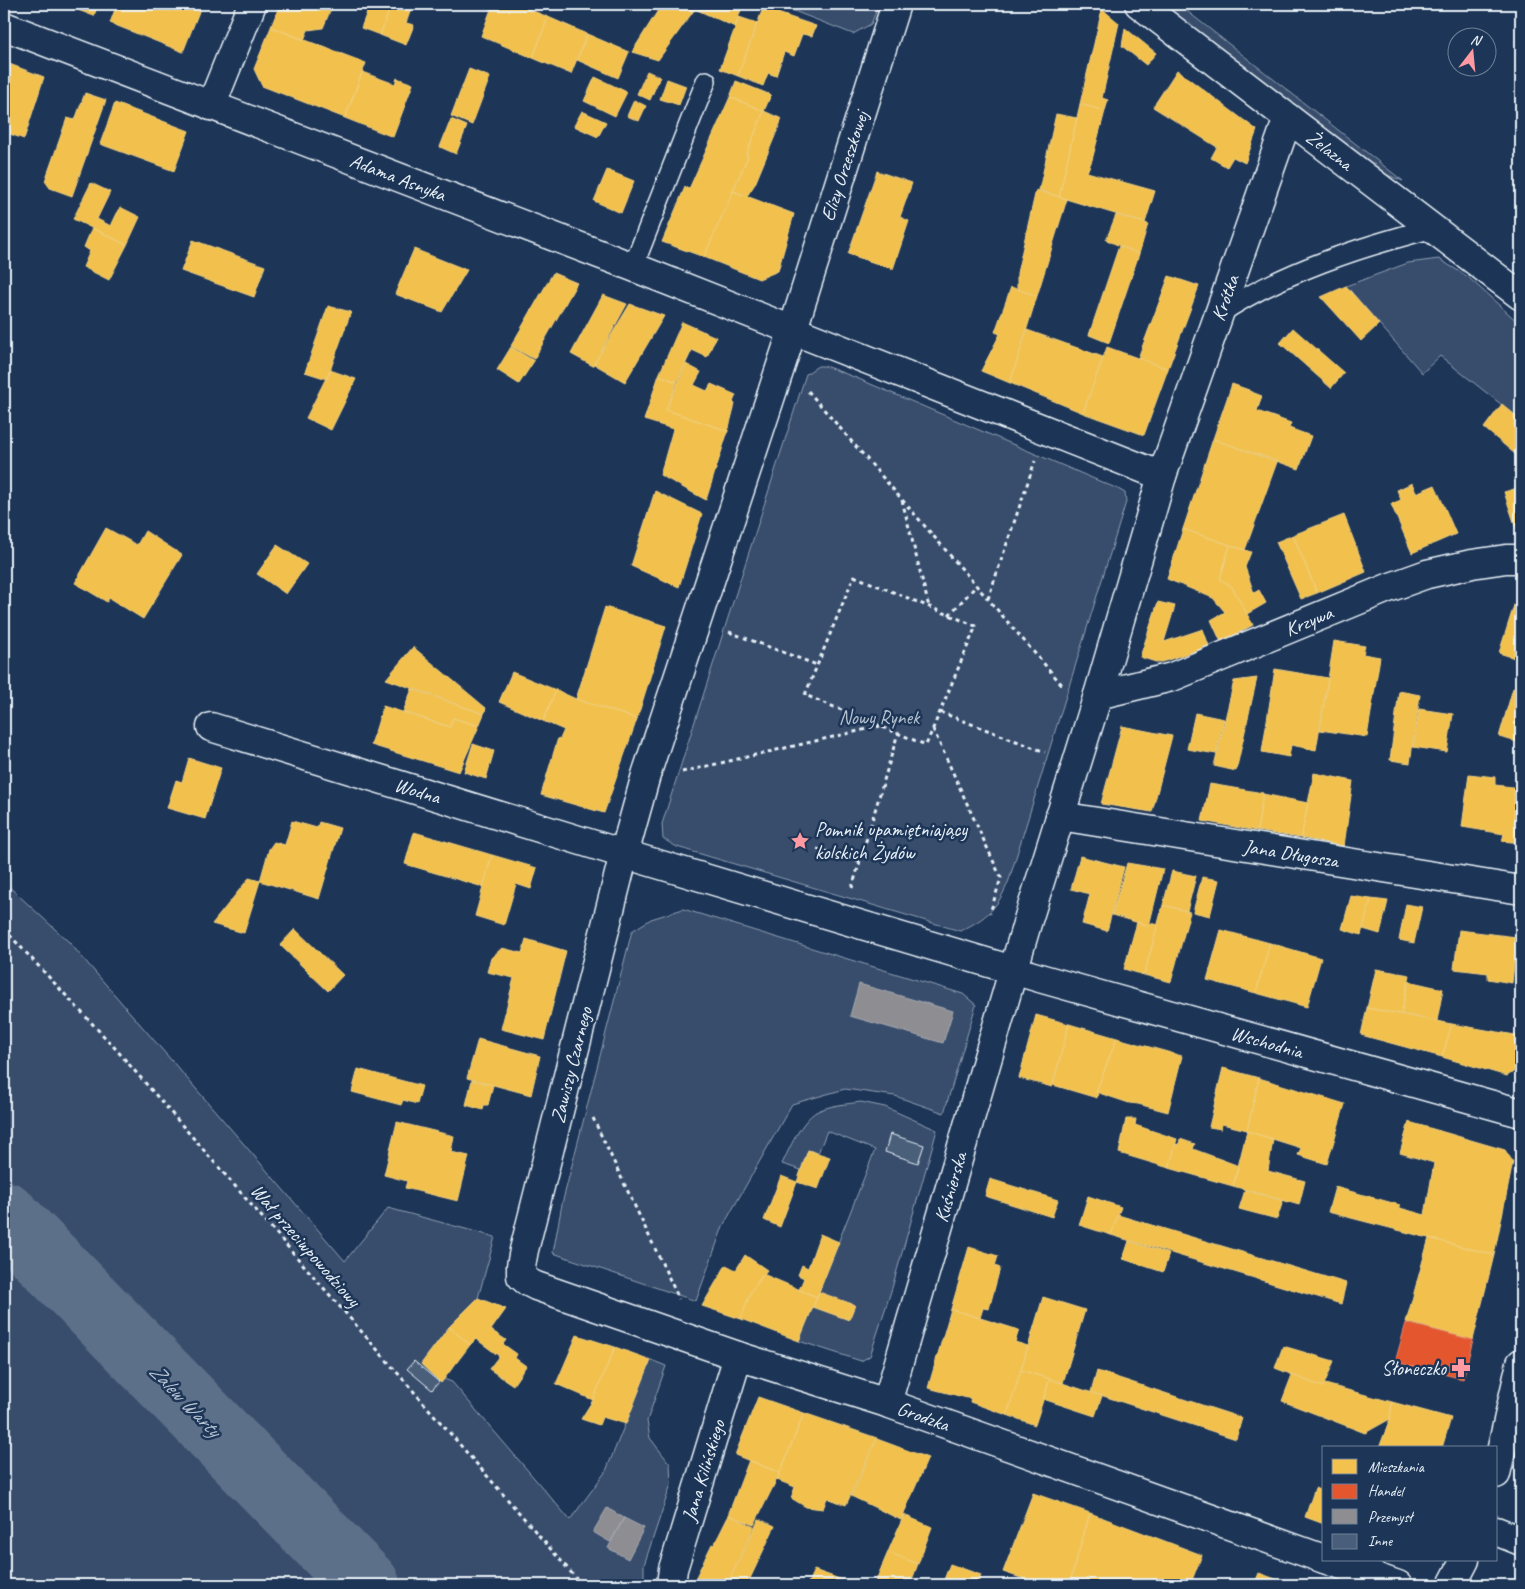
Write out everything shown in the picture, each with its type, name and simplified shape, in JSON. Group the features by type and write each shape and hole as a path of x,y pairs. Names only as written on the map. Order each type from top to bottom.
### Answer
{"street":[{"path":"211,106 252,4"},
{"name":"Elizy Orzeszkowej","path":"793,329 896,4"},
{"name":"Żelazna","path":"1139,4 1521,296"},
{"name":"Adama Asnyka","path":"4,26 793,329"},
{"name":"Krótka","path":"1162,476 1288,118"},
{"path":"793,329 1162,476 1098,695 1014,970 624,854 646,775 793,329"},
{"name":"Krzywa","path":"1098,695 1172,677 1388,588 1427,574 1506,558 1521,559"},
{"name":"Wodna","path":"211,727 624,854"},
{"name":"Jana Długosza","path":"1060,816 1521,890"},
{"name":"Zawiszy Czarnego","path":"521,1276 524,1250 624,854"},
{"name":"Wschodnia","path":"1014,970 1521,1113"},
{"name":"Kuśnierska","path":"887,1404 1014,970"},
{"name":"Grodzka","path":"521,1276 536,1286 738,1356 887,1404 1322,1559"},
{"name":"Jana Kilińskiego","path":"671,1585 673,1569 738,1356"},
{"path":"1498,1465 1521,1363"},
{"path":"1498,1532 1521,1541"},
{"name":"Grodzka","path":"1331,1562 1398,1585"},
{"path":"1452,1585 1465,1562"}],"lane":[{"path":"633,267 706,81"},
{"path":"1219,314 1246,296 1291,275 1389,240 1433,228"}],"path":[{"path":"803,385 1068,691"},
{"path":"988,600 1036,456"},
{"path":"902,500 929,607"},
{"path":"854,576 929,607 976,626 926,745 805,695 854,576"},
{"path":"949,615 976,586"},
{"path":"724,631 818,665"},
{"path":"940,712 1048,754"},
{"path":"679,773 880,726"},
{"path":"933,729 1001,878 990,913"},
{"path":"851,889 898,733"},
{"path":"817,849 860,861"},
{"name":"Wał przeciwpowodziowy","path":"4,929 114,1047 582,1585"},
{"path":"592,1117 681,1303"}],"green space":[{"path":"776,4 879,4 871,24 853,34"},
{"path":"1160,4 1178,4 1403,181 1387,175 1363,158"},
{"path":"1439,259 1468,277 1521,325 1521,420 1440,356 1422,373 1346,286 1408,263"},
{"name":"Nowy Rynek","path":"818,366 825,366 854,377 1125,493 1126,502 1009,880 996,905 984,917 960,931 677,847 663,839 662,824 806,374"},
{"path":"4,882 69,942 345,1261 388,1208 495,1237 478,1298 449,1327 421,1364 441,1383 444,1379 452,1382 570,1520 606,1471 651,1360 666,1366 647,1421 650,1438 670,1464 671,1484 644,1565 644,1585 4,1585"},
{"path":"683,909 963,994 976,1005 944,1113 895,1096 845,1089 792,1104 723,1226 696,1301 553,1253 562,1204 632,931 651,919"},
{"path":"861,1102 885,1107 937,1130 892,1288 870,1356 861,1361 799,1341 875,1150 827,1131 818,1153 808,1150 801,1170 782,1164 805,1122 816,1112 838,1105"}],"building: Mieszkania":[{"path":"62,4 98,4 94,16"},
{"path":"117,4 202,4 183,52 110,23"},
{"path":"280,4 333,4 323,28 308,30 304,40 271,27"},
{"path":"370,4 392,4 380,35 361,28"},
{"path":"392,4 413,4 406,23 414,25 406,45 380,35"},
{"path":"493,4 516,4 548,17 533,58 481,36"},
{"path":"662,4 697,4 658,60 632,52"},
{"path":"697,4 743,4 735,27 695,9"},
{"path":"763,8 816,26 812,36 802,34 794,56 784,52 776,76 768,73 763,86 738,76"},
{"path":"1102,9 1119,23 1102,98 1108,100 1105,111 1080,104"},
{"path":"548,17 587,34 571,74 533,58"},
{"path":"739,17 757,23 738,76 720,69"},
{"path":"271,27 366,63 345,118 262,86 254,69"},
{"path":"1125,28 1156,53 1146,65 1122,46"},
{"path":"587,34 629,52 618,78 577,60"},
{"path":"4,62 44,77 24,139 4,132"},
{"path":"469,69 490,77 472,125 451,116"},
{"path":"1177,70 1257,130 1245,163 1233,157 1227,167 1211,158 1217,147 1153,107"},
{"path":"647,71 660,77 650,100 637,94"},
{"path":"362,72 395,84 397,78 413,84 393,137 345,118"},
{"path":"595,77 627,92 615,116 584,101"},
{"path":"667,79 686,86 679,105 660,99"},
{"path":"736,81 771,95 764,111 730,97"},
{"path":"85,93 106,100 72,196 50,188 45,181 67,118 75,120"},
{"path":"730,97 764,111 746,155 748,156 704,257 662,242 685,187 689,189"},
{"path":"634,100 646,106 639,121 627,116"},
{"path":"115,103 189,131 174,171 100,144"},
{"path":"1080,104 1105,111 1087,172 1155,191 1145,223 1059,197"},
{"path":"582,111 606,122 598,137 574,126"},
{"path":"764,111 782,119 755,184 747,196 733,191"},
{"path":"1056,114 1077,118 1059,197 1039,190"},
{"path":"451,119 467,126 456,154 440,147"},
{"path":"607,170 634,181 621,213 594,201"},
{"path":"877,171 912,183 900,217 909,221 893,269 848,254"},
{"path":"91,183 110,192 97,219 111,226 120,207 140,217 127,245 73,219"},
{"path":"1036,190 1067,199 1037,296 1017,289 1017,273"},
{"path":"733,191 794,214 778,271 759,279 704,257"},
{"path":"1116,215 1148,224 1139,254 1106,240"},
{"path":"92,228 127,245 109,280 83,267 90,251 84,247"},
{"path":"193,240 265,266 254,297 181,271"},
{"path":"1119,246 1139,254 1109,343 1089,335"},
{"path":"414,249 467,270 442,312 395,294"},
{"path":"553,273 577,283 534,359 511,346"},
{"path":"1169,276 1199,286 1168,369 1138,358"},
{"path":"1346,286 1379,324 1361,341 1321,297"},
{"path":"1011,287 1037,296 1010,383 981,371 1000,334 995,332"},
{"path":"603,295 627,304 593,366 571,354"},
{"path":"630,304 664,316 625,382 594,364"},
{"path":"328,306 351,312 327,379 305,372"},
{"path":"682,322 716,337 707,357 692,350 677,382 659,375"},
{"path":"1293,328 1344,373 1331,388 1280,343"},
{"path":"1027,330 1103,357 1083,413 1010,383"},
{"path":"511,347 534,361 519,384 497,370"},
{"path":"1107,347 1168,369 1144,435 1083,413"},
{"path":"686,364 701,372 694,385 707,391 711,384 736,395 728,431 666,410"},
{"path":"330,370 356,379 331,430 306,418"},
{"path":"659,375 677,382 666,410 728,431 706,500 660,475 673,429 644,420"},
{"path":"1232,384 1262,396 1257,411 1291,423 1289,428 1311,436 1299,469 1213,439"},
{"path":"1502,404 1521,420 1521,459 1484,428"},
{"path":"1213,439 1277,462 1245,550 1183,529"},
{"path":"1412,483 1416,493 1435,485 1456,534 1412,553 1391,504 1401,500 1397,490"},
{"path":"1521,487 1521,537 1519,537 1504,492"},
{"path":"655,491 702,514 679,587 631,566"},
{"path":"1344,515 1366,572 1317,593 1293,535"},
{"path":"106,528 137,545 145,531 182,555 143,619 109,598 107,602 75,583"},
{"path":"1183,529 1230,545 1220,579 1232,587 1253,625 1221,642 1211,620 1225,612 1213,598 1167,579"},
{"path":"1293,535 1317,593 1301,599 1276,542"},
{"path":"277,545 307,564 286,594 257,574"},
{"path":"1230,545 1251,552 1245,567 1254,593 1259,590 1266,603 1247,614 1232,587 1220,579"},
{"path":"1516,599 1521,601 1521,660 1499,653"},
{"path":"1158,602 1175,606 1164,642 1203,629 1209,646 1159,663 1140,657"},
{"path":"605,607 666,626 637,719 576,699"},
{"path":"1334,641 1365,646 1363,654 1380,657 1367,737 1320,730"},
{"path":"413,647 486,708 484,714 386,679"},
{"path":"1275,669 1328,678 1316,750 1291,745 1289,757 1262,752"},
{"path":"512,672 556,690 543,721 499,702"},
{"path":"1257,678 1236,771 1214,766 1234,681"},
{"path":"1513,688 1521,691 1521,743 1499,737"},
{"path":"412,689 484,714 479,726 453,718 450,727 403,712"},
{"path":"556,690 576,699 637,719 604,813 541,795 558,738 560,739 564,730 543,721"},
{"path":"1399,691 1420,695 1410,763 1390,760"},
{"path":"383,706 450,727 453,718 479,726 459,772 371,745"},
{"path":"1419,709 1453,714 1447,752 1413,747"},
{"path":"1195,713 1224,719 1216,754 1187,749"},
{"path":"1122,726 1172,736 1152,812 1101,804"},
{"path":"473,744 494,751 486,779 464,772"},
{"path":"189,758 221,768 205,819 167,808 176,780 182,782"},
{"path":"1314,773 1353,781 1344,846 1301,838"},
{"path":"1469,774 1495,777 1495,785 1521,788 1521,843 1502,841 1504,834 1462,827"},
{"path":"1210,784 1263,793 1257,831 1202,821"},
{"path":"1263,794 1308,803 1301,838 1257,831"},
{"path":"292,821 317,828 319,822 340,828 319,899 260,881 269,849 274,842 285,845"},
{"path":"414,832 492,855 483,887 405,864"},
{"path":"492,855 537,868 531,889 516,884 504,925 475,916"},
{"path":"1080,856 1124,867 1107,931 1082,924 1090,894 1071,889"},
{"path":"1127,863 1163,869 1149,926 1112,915"},
{"path":"1172,871 1196,876 1187,911 1163,905"},
{"path":"1202,877 1219,880 1210,916 1193,912"},
{"path":"249,878 260,881 244,933 212,924"},
{"path":"1351,896 1371,899 1361,935 1342,929"},
{"path":"1371,899 1388,901 1380,934 1363,929"},
{"path":"1406,904 1422,907 1414,943 1399,940"},
{"path":"1163,905 1190,912 1171,982 1144,975"},
{"path":"1137,922 1149,926 1150,923 1158,925 1144,975 1124,969"},
{"path":"295,929 343,975 328,991 280,945"},
{"path":"1221,930 1270,943 1256,993 1207,980"},
{"path":"1459,930 1517,937 1512,983 1488,979 1488,973 1454,969"},
{"path":"526,939 566,951 544,1040 501,1029 514,978 487,972 491,958 502,948 522,953"},
{"path":"1270,943 1321,958 1307,1007 1256,993"},
{"path":"1376,969 1410,975 1401,1014 1367,1008"},
{"path":"1408,981 1443,989 1437,1021 1401,1014"},
{"path":"1367,1008 1452,1024 1442,1057 1361,1035"},
{"path":"1036,1015 1069,1024 1052,1087 1019,1078"},
{"path":"1069,1024 1117,1038 1096,1092 1098,1092 1097,1098 1053,1085"},
{"path":"1452,1024 1521,1036 1518,1069 1507,1076 1442,1057"},
{"path":"1117,1038 1182,1056 1168,1112 1129,1103 1096,1092"},
{"path":"478,1039 540,1056 531,1095 467,1078"},
{"path":"1223,1068 1259,1078 1247,1130 1222,1124 1221,1129 1209,1127"},
{"path":"358,1069 422,1086 417,1104 403,1100 401,1105 352,1092"},
{"path":"1259,1078 1345,1104 1327,1164 1298,1155 1301,1148 1247,1131"},
{"path":"472,1080 493,1085 488,1105 484,1105 483,1110 466,1105"},
{"path":"1126,1119 1136,1119 1135,1125 1177,1139 1169,1168 1119,1153"},
{"path":"397,1122 454,1136 451,1152 469,1156 458,1201 405,1188 407,1181 384,1175"},
{"path":"1409,1122 1505,1150 1513,1162 1494,1255 1328,1212 1335,1187 1400,1205 1400,1208 1425,1215 1434,1163 1400,1153"},
{"path":"1247,1131 1273,1139 1268,1171 1305,1181 1299,1205 1233,1186"},
{"path":"1180,1139 1195,1144 1193,1149 1239,1166 1233,1186 1169,1168 1176,1144 1179,1145"},
{"path":"808,1150 830,1157 818,1189 797,1182"},
{"path":"781,1176 797,1182 780,1227 764,1220"},
{"path":"990,1179 1058,1200 1052,1217 985,1196"},
{"path":"1245,1190 1283,1201 1277,1219 1239,1209"},
{"path":"1088,1196 1121,1207 1111,1235 1079,1225"},
{"path":"1118,1215 1346,1283 1341,1304 1111,1235"},
{"path":"820,1234 839,1242 817,1297 799,1290 804,1278 798,1275 802,1265 808,1268"},
{"path":"1429,1238 1494,1255 1473,1340 1406,1322"},
{"path":"1129,1241 1169,1254 1163,1272 1123,1259"},
{"path":"969,1247 998,1256 995,1266 1000,1268 989,1309 983,1308 980,1318 951,1309"},
{"path":"745,1255 767,1270 750,1293 741,1319 702,1306 726,1265 736,1270"},
{"path":"763,1274 817,1297 799,1341 741,1319 750,1293"},
{"path":"819,1292 855,1305 849,1320 813,1307"},
{"path":"1043,1297 1085,1310 1063,1383 1021,1370"},
{"path":"478,1298 506,1309 491,1330 506,1340 503,1344 517,1354 515,1358 526,1366 513,1385 489,1369 499,1356 476,1339 470,1345 449,1327"},
{"path":"951,1309 1019,1330 1015,1342 1028,1346 1007,1415 970,1402 971,1399 928,1388"},
{"path":"449,1327 470,1345 441,1383 421,1364"},
{"path":"577,1335 615,1347 593,1400 556,1384"},
{"path":"1283,1346 1334,1361 1323,1387 1275,1368"},
{"path":"615,1347 651,1360 626,1424 602,1417 599,1425 581,1419 593,1400"},
{"path":"1021,1370 1050,1379 1035,1425 1007,1415"},
{"path":"1097,1371 1242,1418 1236,1439 1091,1392"},
{"path":"1292,1375 1323,1387 1325,1384 1392,1402 1390,1419 1365,1433 1282,1401"},
{"path":"1050,1379 1102,1396 1095,1416 1043,1399"},
{"path":"758,1397 804,1413 780,1473 735,1455"},
{"path":"1392,1402 1451,1418 1443,1446 1380,1446 1390,1419"},
{"path":"804,1413 877,1438 846,1505 827,1498 823,1509 806,1507 791,1498 795,1487 777,1480"},
{"path":"877,1439 928,1458 901,1520 851,1496"},
{"path":"749,1460 780,1473 754,1525 728,1515"},
{"path":"1315,1488 1322,1491 1322,1523 1305,1517"},
{"path":"1033,1493 1090,1513 1069,1585 1042,1585 1003,1572"},
{"path":"1090,1513 1202,1555 1190,1585 1078,1585 1070,1582"},
{"path":"729,1515 754,1527 727,1585 692,1585 712,1544 714,1545"},
{"path":"904,1515 932,1527 918,1564 888,1552"},
{"path":"759,1519 775,1526 747,1585 727,1585"},
{"path":"888,1552 918,1564 910,1585 874,1585"},
{"path":"950,1564 981,1575 977,1585 942,1585"},
{"path":"814,1570 857,1585 807,1585"},
{"path":"1259,1573 1292,1585 1254,1585"}],"building: Handel":[{"path":"1406,1323 1473,1340 1463,1379 1395,1362"}],"building: Przemysł":[{"path":"859,984 953,1011 943,1043 850,1016"},
{"path":"607,1508 624,1518 610,1542 593,1532"},
{"path":"624,1518 644,1528 628,1559 608,1548"}],"building: Inne":[{"path":"890,1134 924,1145 918,1163 885,1152"},
{"path":"414,1361 439,1382 432,1390 407,1369"}],"waterway":[{"name":"Zalew Warty","path":"4,1215 366,1585"}],"place":[{"name":"Pomnik upamiętniający kolskich Żydów","path":"800,841"},
{"name":"Słoneczko","path":"1461,1368"}]}
